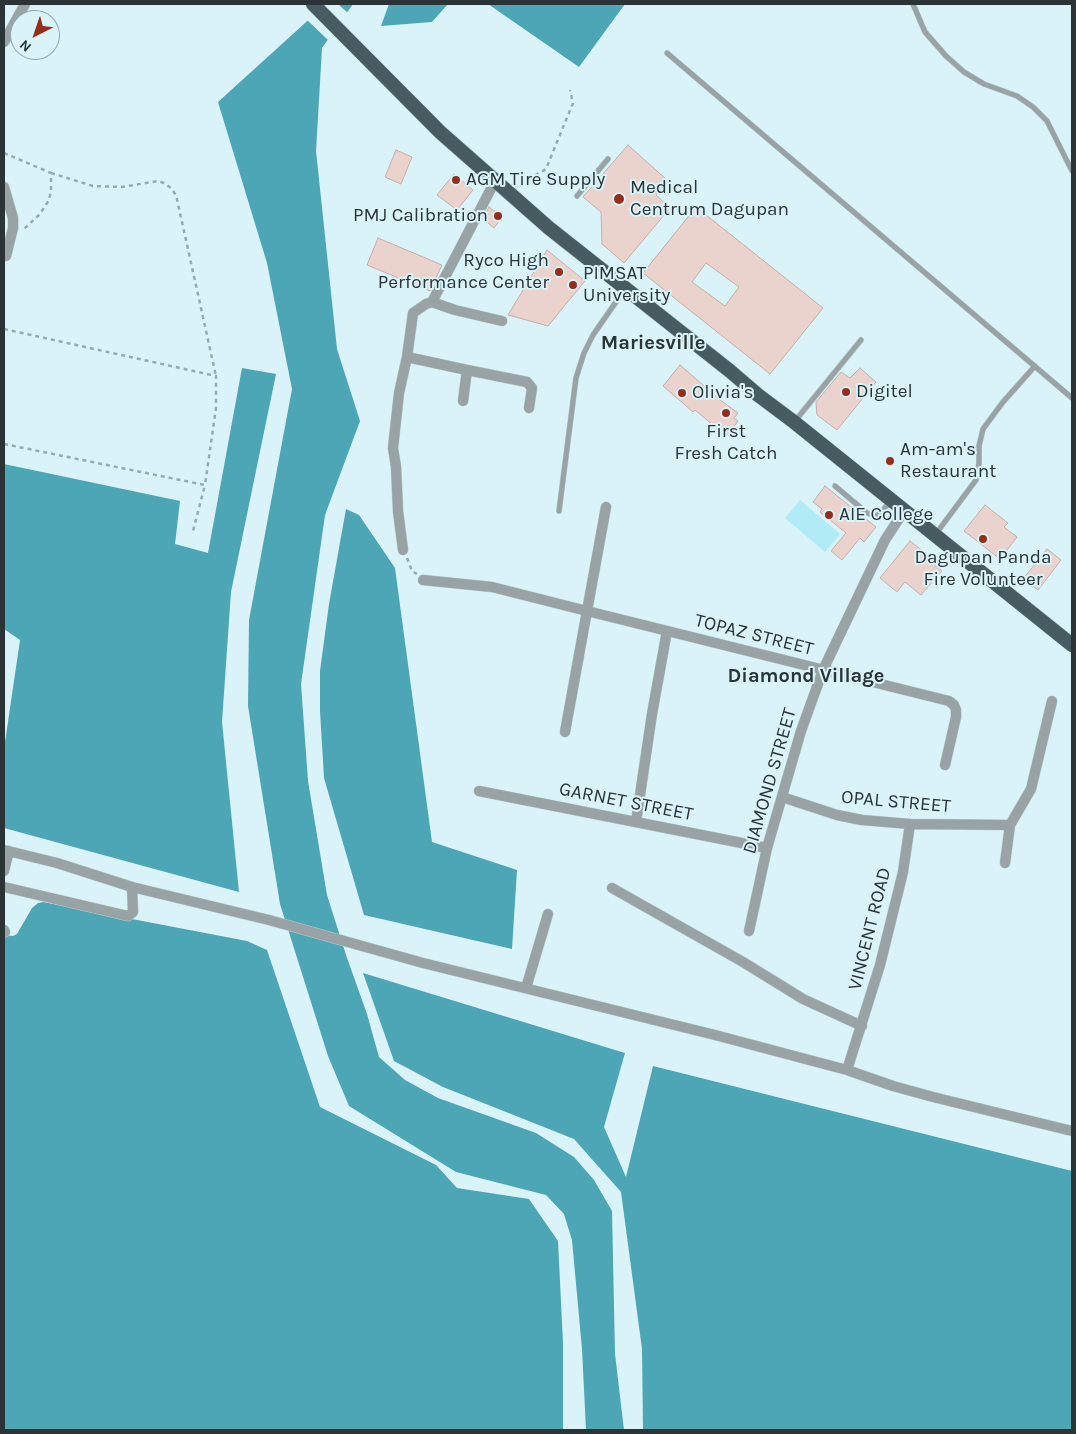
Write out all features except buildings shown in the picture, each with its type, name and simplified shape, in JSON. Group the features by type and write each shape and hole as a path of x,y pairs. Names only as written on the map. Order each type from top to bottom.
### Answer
{"highway":[{"path":"313,4 440,132 549,228 1072,645"}],"street":[{"path":"4,42 25,4"},
{"path":"432,302 495,181"},
{"path":"4,187 13,218 11,239 5,258"},
{"path":"403,550 393,448 399,394 407,357 413,313 432,302 455,310 502,321"},
{"path":"407,357 527,382 532,388 529,408"},
{"path":"463,401 466,370"},
{"path":"565,732 606,507"},
{"name":"DIAMOND STREET","path":"749,931 767,848 801,732 823,670 886,540 904,511"},
{"name":"TOPAZ STREET","path":"423,580 492,587 941,698 954,705 956,710 956,718 945,765"},
{"path":"636,822 652,714 667,631"},
{"path":"1005,864 1010,825 1032,789 1052,701"},
{"name":"GARNET STREET","path":"478,791 767,848"},
{"name":"OPAL STREET","path":"782,797 837,815 862,820 910,824 1010,825"},
{"name":"VINCENT ROAD","path":"847,1070 858,1041 880,965 903,872 910,824"},
{"path":"4,871 7,850 132,886 269,920 362,947 847,1070 933,1097 1072,1131"},
{"path":"4,887 128,916 132,912 132,886"},
{"path":"612,888 743,962 803,999 862,1026"},
{"path":"526,988 548,914"}],"lane":[{"path":"913,4 925,32 946,56 964,72 984,84 1016,96 1033,107 1047,120 1072,171"},
{"path":"666,53 1072,398"},
{"path":"577,196 608,159"},
{"path":"559,511 576,378 584,353 593,335 603,318 626,289"},
{"path":"794,422 861,340"},
{"path":"935,535 976,480 979,446 983,429 1003,402 1036,366"},
{"path":"835,486 867,513 876,516 881,513 890,500"}],"path":[{"path":"495,181 531,178 546,169 573,103 570,90"},
{"path":"4,153 93,186 122,187 158,182 172,188 176,195 216,376 216,408 205,485 194,531"},
{"path":"11,239 25,229 40,214 49,200 51,172"},
{"path":"4,329 216,376"},
{"path":"4,444 205,485"}],"shaded area":[{"path":"326,4 353,4 322,48 316,151 337,349 360,421 325,515 301,684 308,781 327,895 367,1014 379,1057 405,1080 438,1098 536,1133 574,1157 594,1180 612,1211 615,1354 624,1430 586,1430 582,1349 572,1240 564,1214 546,1195 456,1172 349,1106 328,1056 280,904 248,706 249,620 292,389 267,263 218,102"},
{"path":"389,4 448,4 432,22 381,26"},
{"path":"488,4 625,4 579,67"},
{"path":"242,368 276,374 231,592 222,722 239,892 4,828 4,749 20,640 4,629 4,464 180,501 175,544 208,553"},
{"path":"800,500 840,534 825,552 785,518"},
{"path":"346,509 359,515 395,568 432,842 517,870 512,949 364,915 324,778 320,711 320,671 329,604"},
{"path":"43,902 247,941 267,950 320,1107 436,1165 457,1188 529,1199 558,1241 563,1343 563,1430 4,1430 4,935 13,936 17,934 32,908 38,903"},
{"path":"363,973 625,1053 604,1127 626,1177 653,1066 1072,1171 1072,1430 643,1430 642,1349 621,1192 574,1139 443,1087 394,1061"}],"pier":[{"path":"323,4 338,4 349,14 328,40 306,19"}],"place":[{"name":"AGM Tire Supply","path":"456,180"},
{"name":"Medical Centrum Dagupan","path":"619,199"},
{"name":"PMJ Calibration","path":"498,216"},
{"name":"Ryco High Performance Center","path":"559,272"},
{"name":"PIMSAT University","path":"573,285"},
{"name":"Digitel","path":"846,392"},
{"name":"Olivia's","path":"682,393"},
{"name":"First Fresh Catch","path":"726,413"},
{"name":"Am-am's Restaurant","path":"890,461"},
{"name":"AIE College","path":"829,515"},
{"name":"Dagupan Panda Fire Volunteer","path":"983,539"}],"district":[{"name":"Mariesville","path":"653,343"},
{"name":"Diamond Village","path":"806,676"}]}
